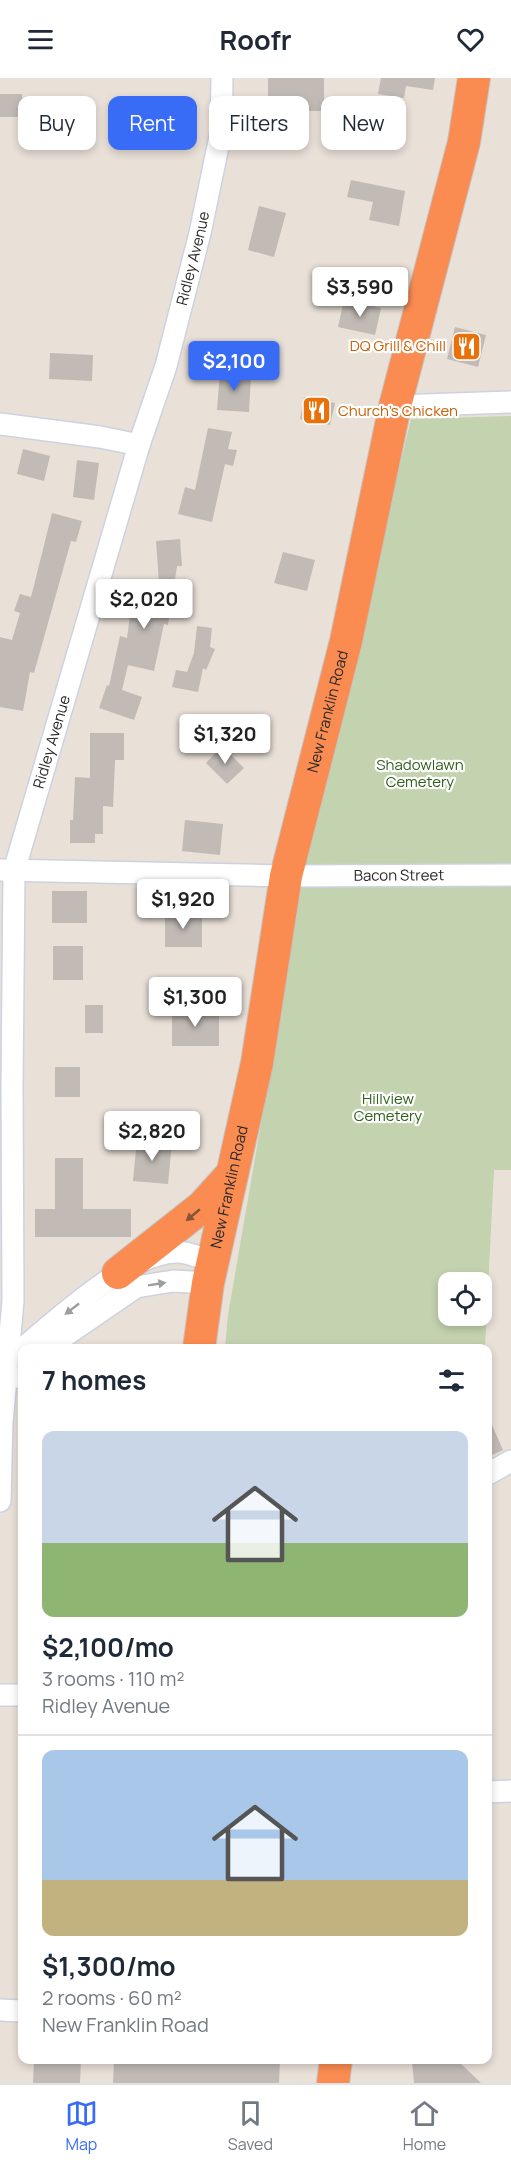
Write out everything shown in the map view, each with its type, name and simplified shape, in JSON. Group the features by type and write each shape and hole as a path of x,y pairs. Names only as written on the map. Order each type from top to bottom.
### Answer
{"highway":[{"name":"New Franklin Road","path":"200,1344 210,1272 257,1063 286,876 346,641 395,406 464,142 474,78"},
{"path":"118,1273 203,1206 233,1172"},
{"path":"333,2083 335,2064"}],"street":[{"name":"Ridley Avenue","path":"0,1501 1,1421 17,1365 13,1301 12,1088 7,870 139,445 166,366 200,233 221,132 222,78"},
{"path":"395,406 511,402"},
{"path":"0,424 100,437 139,445"},
{"name":"Bacon Street","path":"7,870 286,876 511,874"},
{"path":"40,1344 118,1273 160,1253 179,1252 210,1272"},
{"path":"53,1344 136,1287 210,1272"},
{"path":"492,1472 511,1461"},
{"path":"0,1695 18,1695"},
{"path":"492,1791 511,1791"},
{"path":"0,2010 18,2011"}],"green space":[{"name":"Shadowlawn Cemetery","path":"511,416 511,866 304,865 411,419"},
{"name":"Hillview Cemetery","path":"302,885 511,886 511,1170 494,1170 489,1272 438,1272 438,1326 486,1326 485,1344 225,1344 228,1315"}],"building":[{"path":"268,78 324,78 321,111 309,111 309,96 268,96"},
{"path":"381,78 435,78 433,90 406,86 404,96 378,94"},
{"path":"0,94 22,94 18,96 18,117 0,117"},
{"path":"351,180 405,191 399,226 369,220 373,202 347,197"},
{"path":"259,206 286,213 274,257 248,250"},
{"path":"344,300 381,308 375,335 338,327"},
{"name":"DQ Grill & Chill","path":"455,327 486,335 478,367 447,359"},
{"path":"50,353 93,355 92,381 49,379"},
{"path":"220,371 251,374 249,412 217,410"},
{"name":"Church's Chicken","path":"304,397 335,403 330,425 300,419"},
{"path":"208,428 232,432 228,449 237,450 233,466 225,464 212,522 178,514 185,487 195,490"},
{"path":"23,449 50,456 44,481 17,474"},
{"path":"77,460 99,463 94,500 73,497"},
{"path":"52,513 82,521 76,542 71,541 34,673 30,672 23,711 0,707 0,637 12,640 20,613 14,611 20,594 31,597"},
{"path":"180,539 182,566 177,566 168,625 164,624 154,671 128,665 122,690 142,697 134,720 99,708 107,685 109,686 120,636 127,638 135,579 159,582 156,541"},
{"path":"283,552 315,560 307,591 274,583"},
{"path":"197,626 212,628 210,647 215,649 206,670 203,668 198,692 172,687 176,670 187,672 194,653"},
{"path":"90,733 124,733 124,760 115,760 113,807 103,806 103,834 95,834 95,843 70,843 75,777 90,778"},
{"path":"222,746 244,768 227,784 206,763"},
{"path":"185,820 223,824 220,855 182,851"},
{"path":"52,891 87,891 87,923 52,923"},
{"path":"165,914 202,914 202,947 165,947"},
{"path":"53,946 83,946 83,980 53,980"},
{"path":"85,1005 103,1005 103,1033 85,1033"},
{"path":"172,1009 219,1009 219,1046 172,1046"},
{"path":"55,1067 80,1067 80,1097 55,1097"},
{"path":"137,1139 172,1142 168,1184 133,1181"},
{"path":"55,1158 83,1158 83,1209 131,1209 131,1237 35,1237 35,1209 55,1209"},
{"path":"492,1425 503,1450 492,1455"},
{"path":"34,2064 81,2064 80,2083 33,2083"},
{"path":"114,2064 280,2064 279,2083 113,2083"},
{"path":"412,2064 461,2064 481,2083 414,2083"}],"place":[{"name":"DQ Grill & Chill","path":"467,346"},
{"name":"Church's Chicken","path":"317,411"}]}
